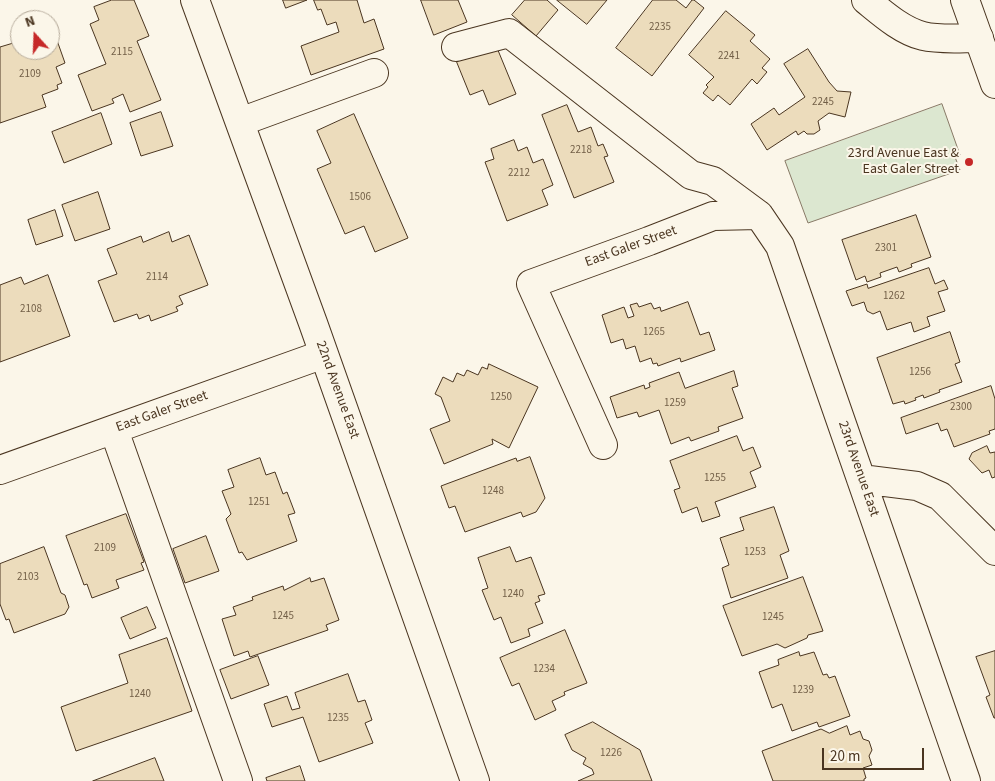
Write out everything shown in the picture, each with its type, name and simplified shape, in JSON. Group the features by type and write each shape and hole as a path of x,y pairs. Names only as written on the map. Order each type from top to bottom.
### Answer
{"street":[{"name":"22nd Avenue East","path":"195,0 324,354 475,781"},
{"path":"866,0 906,29 922,36 979,38"},
{"path":"965,0 995,84"},
{"name":"23rd Avenue East","path":"456,47 509,33 691,175 713,181 759,215 780,246 966,781"},
{"path":"240,122 374,73"},
{"name":"East Galer Street","path":"603,445 531,284 649,242 713,216 759,215"},
{"name":"East Galer Street","path":"0,470 324,354"},
{"path":"114,430 238,781"},
{"path":"861,479 917,486 940,496 995,551"}],"green space":[{"path":"942,104 960,155 955,157 960,170 808,223 785,161"}],"building":[{"path":"112,0 134,0 149,36 137,41 161,100 130,112 123,94 112,99 114,103 92,111 78,75 106,64 90,24 99,20 94,7"},
{"path":"283,0 307,0 286,8"},
{"path":"314,0 357,0 364,23 374,19 384,49 311,75 301,46 339,32 336,22 327,25 321,9 318,10"},
{"path":"421,0 458,0 467,22 434,35"},
{"path":"525,0 547,0 558,10 536,36 512,15"},
{"path":"557,0 607,0 587,24"},
{"path":"653,0 676,0 686,8 694,0 704,8 652,76 616,48"},
{"path":"726,11 755,35 750,41 770,59 762,68 767,72 757,84 752,79 730,105 718,95 713,101 703,93 708,87 706,85 714,77 689,55"},
{"path":"495,43 516,94 489,105 483,90 470,95 455,58"},
{"path":"10,44 10,60 60,60 60,49 65,63 56,67 62,83 57,85 58,89 42,95 46,107 0,123 0,47"},
{"path":"808,49 837,91 851,92 845,117 829,113 818,121 820,130 814,134 807,134 804,131 798,135 796,131 767,150 751,124 774,108 779,115 805,97 784,64"},
{"path":"567,105 578,132 591,127 598,146 603,144 608,156 604,157 614,182 574,198 542,115"},
{"path":"161,112 173,146 141,156 130,123"},
{"path":"101,113 112,144 64,163 52,132"},
{"path":"354,114 408,238 375,252 364,226 345,234 317,169 331,163 317,131"},
{"path":"514,140 518,151 527,147 533,163 543,159 553,185 542,190 548,205 507,221 485,162 494,159 491,149"},
{"path":"98,192 110,229 75,241 62,205"},
{"path":"55,210 63,236 36,245 28,220"},
{"path":"916,215 931,257 911,264 912,267 899,272 897,267 880,273 881,277 867,282 865,276 856,280 842,240"},
{"path":"169,232 172,242 189,235 208,285 179,296 183,304 176,307 178,311 151,321 149,315 139,319 137,314 114,322 98,281 117,274 107,249 141,236 143,242"},
{"path":"929,268 935,284 944,280 948,289 938,292 945,311 927,317 930,326 914,332 911,322 887,330 880,311 873,314 867,311 864,302 852,306 846,291 867,284 868,288"},
{"path":"48,275 70,336 0,362 0,285 21,277 24,284"},
{"path":"688,302 700,335 709,332 715,350 681,362 680,358 658,366 657,363 653,364 651,358 640,362 635,346 626,349 623,339 611,343 602,315 624,307 628,318 634,316 630,305 637,303 639,307 651,303 654,309 660,307 661,311"},
{"path":"950,332 960,362 955,364 962,382 939,390 940,392 924,398 923,395 905,404 904,401 893,404 877,358"},
{"path":"489,364 538,387 509,448 492,439 493,444 444,464 430,429 450,421 441,397 435,394 443,377 453,382 457,373 464,376 467,370 478,375 482,367 487,369"},
{"path":"734,371 738,386 732,388 743,418 718,427 719,431 691,441 689,437 671,444 659,410 639,417 637,412 617,418 610,397 644,385 645,389 650,387 649,383 679,372 685,388"},
{"path":"991,386 995,399 995,429 989,431 990,434 954,447 947,429 941,431 938,423 906,434 901,418"},
{"path":"737,436 743,451 753,447 761,467 750,472 756,487 715,502 720,516 702,522 697,507 682,513 674,490 680,488 670,461"},
{"path":"987,446 990,453 995,452 995,477 992,478 989,470 982,473 969,459 972,453"},
{"path":"530,457 545,498 536,512 523,517 521,512 465,532 455,506 449,508 441,486 516,458 517,461"},
{"path":"260,458 266,475 275,472 283,494 287,492 295,513 288,515 297,541 247,560 242,552 239,553 226,519 231,514 222,491 234,487 228,470"},
{"path":"774,507 789,551 780,555 788,578 731,598 722,568 729,565 720,538 744,530 740,518"},
{"path":"126,514 144,562 141,563 144,570 116,580 119,588 92,598 87,584 84,585 66,536"},
{"path":"206,536 219,571 185,583 173,549"},
{"path":"44,547 61,593 65,595 69,607 65,614 14,633 9,619 6,620 0,604 0,564"},
{"path":"510,547 516,562 531,557 545,594 538,596 540,601 535,603 543,623 528,629 530,636 511,643 501,617 494,620 482,590 488,588 478,558"},
{"path":"803,577 823,631 808,635 807,638 785,648 777,644 742,656 723,606"},
{"path":"310,578 311,582 324,578 339,620 326,625 328,630 250,657 248,651 234,656 222,619 236,615 233,607 253,600 252,597 283,586 284,590"},
{"path":"147,607 156,628 130,639 121,618"},
{"path":"565,630 587,683 564,692 565,695 552,701 556,710 535,720 519,683 512,686 500,658"},
{"path":"167,638 192,711 76,751 61,707 128,683 119,655"},
{"path":"995,651 994,718 986,697 990,695 976,657"},
{"path":"799,652 800,656 814,652 823,675 827,674 829,678 835,676 850,716 819,727 817,722 792,731 782,704 772,708 759,672 779,665 778,660"},
{"path":"258,656 269,685 231,699 220,670"},
{"path":"348,674 358,702 365,700 372,720 365,723 373,743 319,762 303,717 272,727 264,704 287,696 292,710 300,708 295,693"},
{"path":"593,722 640,750 652,781 578,781 594,774 592,769 583,764 586,758 572,750 565,735"},
{"path":"847,726 850,735 860,731 863,739 869,741 872,750 869,756 872,765 863,768 866,778 864,781 773,781 762,751 821,729 829,733"},
{"path":"155,758 164,781 93,781"},
{"path":"300,766 305,781 267,781 266,778"}],"place":[{"name":"23rd Avenue East & East Galer Street","path":"969,162"}]}
